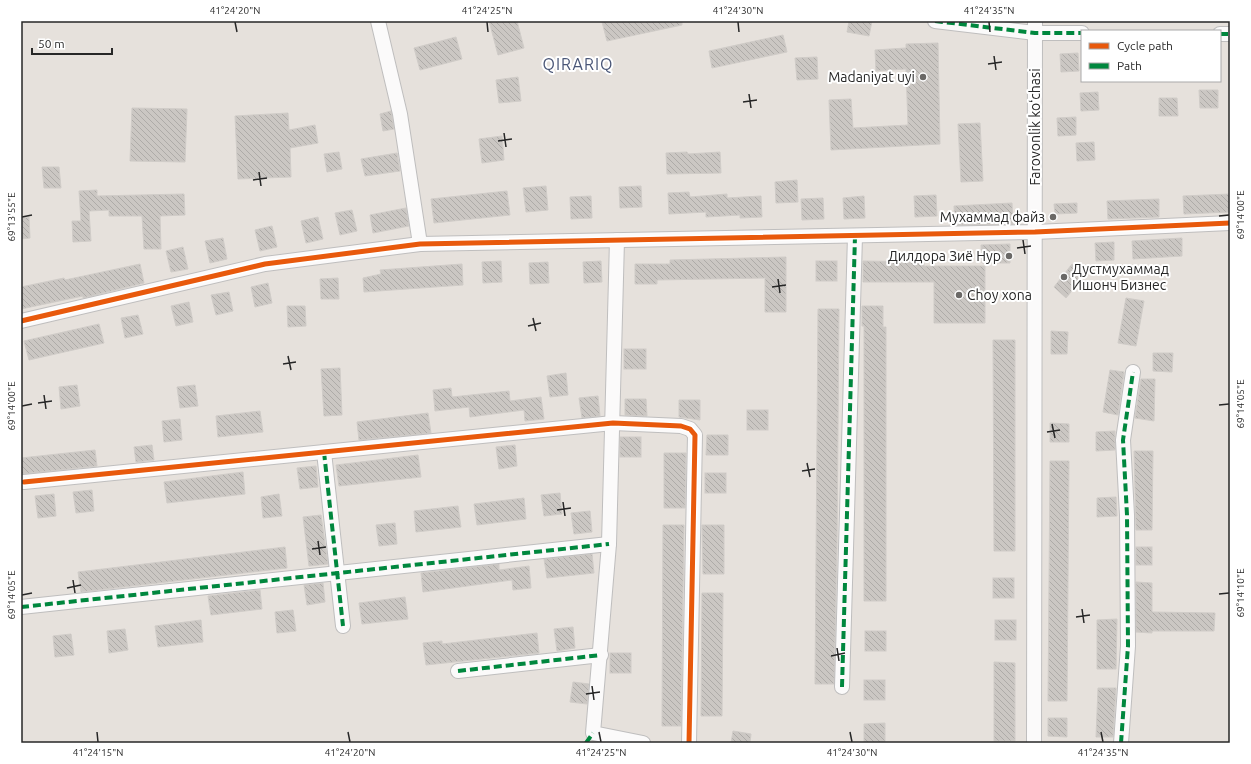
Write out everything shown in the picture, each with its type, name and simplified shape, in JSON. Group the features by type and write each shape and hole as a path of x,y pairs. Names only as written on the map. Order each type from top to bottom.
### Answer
{"street":[{"path":"378,21 400,114 420,244"},
{"path":"935,21 1035,27 1081,33"},
{"name":"Farovonlik koʻchasi","path":"1034,743 1035,27"},
{"path":"21,321 265,264 420,244 1035,232 1230,223"},
{"path":"842,687 855,236"},
{"path":"617,240 609,544 601,654 593,733 643,743"},
{"path":"1121,743 1128,646 1127,515 1123,440 1133,372"},
{"path":"24,482 613,423 681,426 690,429 695,435 689,743"},
{"path":"324,452 343,626"},
{"path":"21,607 609,544"},
{"path":"458,671 601,654"}],"building":[{"path":"489,21 517,21 524,48 498,55"},
{"path":"682,21 682,25 607,41 602,22"},
{"path":"849,21 872,21 869,36 847,32"},
{"path":"783,35 787,52 712,68 709,51"},
{"path":"456,37 462,59 420,70 414,48"},
{"path":"938,43 940,144 831,150 829,100 851,99 853,128 908,125 906,69 876,71 875,50 906,48 906,44"},
{"path":"1078,53 1079,71 1061,72 1060,54"},
{"path":"817,57 818,79 797,80 795,58"},
{"path":"518,77 521,101 499,103 496,80"},
{"path":"1199,90 1218,90 1218,108 1200,108"},
{"path":"1098,92 1099,110 1081,111 1080,93"},
{"path":"1159,98 1177,98 1178,116 1159,116"},
{"path":"132,108 187,109 185,162 130,161"},
{"path":"391,111 394,129 383,131 380,114"},
{"path":"288,113 289,130 315,125 318,143 290,148 291,177 238,179 235,116"},
{"path":"1076,117 1076,135 1058,136 1057,118"},
{"path":"980,123 983,181 961,182 958,124"},
{"path":"502,136 504,160 482,163 479,139"},
{"path":"1094,142 1095,160 1077,161 1076,143"},
{"path":"339,152 342,169 327,172 324,154"},
{"path":"687,152 688,154 720,152 721,173 667,174 666,153"},
{"path":"397,153 400,171 365,176 361,159"},
{"path":"42,167 59,167 61,188 44,188"},
{"path":"797,180 798,202 776,203 775,182"},
{"path":"546,186 548,210 526,212 523,188"},
{"path":"641,186 642,207 620,208 619,187"},
{"path":"97,190 97,196 184,194 185,215 160,216 161,249 144,249 142,216 109,216 109,210 89,211 91,241 73,242 72,221 81,221 79,191"},
{"path":"507,191 510,215 434,223 431,199"},
{"path":"689,192 690,197 727,194 727,198 761,196 762,217 740,218 740,215 706,217 706,212 669,214 668,193"},
{"path":"1230,194 1230,212 1184,214 1183,196"},
{"path":"936,195 937,216 915,217 914,196"},
{"path":"591,196 592,218 571,219 570,197"},
{"path":"864,196 865,218 844,219 843,198"},
{"path":"823,198 824,219 802,220 801,199"},
{"path":"1159,199 1159,217 1108,219 1107,201"},
{"path":"1012,203 1013,224 955,225 954,206"},
{"path":"1077,203 1077,213 1055,214 1054,204"},
{"path":"406,208 409,226 373,233 370,215"},
{"path":"352,210 357,231 340,235 335,213"},
{"path":"29,217 30,238 21,239 21,218"},
{"path":"318,217 323,239 306,243 301,221"},
{"path":"272,226 277,247 260,251 255,230"},
{"path":"223,238 227,259 210,263 205,241"},
{"path":"1182,238 1182,256 1133,259 1132,241"},
{"path":"1114,242 1114,260 1096,261 1095,243"},
{"path":"1010,244 1010,263 982,263 981,245"},
{"path":"183,247 188,269 171,272 166,251"},
{"path":"786,257 786,312 765,312 765,278 657,280 657,284 635,284 635,264 670,264 670,260"},
{"path":"501,261 502,282 483,283 482,262"},
{"path":"601,261 602,282 584,283 583,262"},
{"path":"816,261 837,261 837,281 816,281"},
{"name":"Choy xona","path":"863,261 924,262 924,266 985,266 985,323 934,323 934,282 863,282"},
{"path":"548,262 549,283 530,284 529,263"},
{"path":"140,264 144,283 83,298 83,296 21,309 21,287 64,278 65,280"},
{"path":"462,264 463,285 364,292 363,278 381,274 380,270"},
{"path":"1072,264 1085,275 1066,298 1054,287"},
{"path":"338,278 339,299 321,299 320,279"},
{"path":"268,283 272,303 255,307 251,287"},
{"path":"229,292 233,311 216,315 211,295"},
{"path":"1126,298 1144,301 1136,346 1118,343"},
{"path":"189,302 193,322 176,326 171,306"},
{"path":"287,306 305,306 306,326 288,327"},
{"path":"862,306 883,306 883,327 886,327 886,601 864,601 864,326 862,326"},
{"path":"818,309 839,309 834,684 815,684"},
{"path":"138,315 143,334 125,338 121,318"},
{"path":"99,324 104,343 29,360 24,341"},
{"path":"1051,331 1068,332 1067,354 1051,354"},
{"path":"993,340 1015,340 1015,551 994,551"},
{"path":"624,349 646,349 646,369 624,369"},
{"path":"1153,353 1173,353 1172,372 1153,371"},
{"path":"340,368 342,415 324,416 321,369"},
{"path":"1110,370 1124,372 1118,415 1103,412"},
{"path":"566,373 568,395 550,397 547,376"},
{"path":"1141,379 1155,379 1154,421 1135,418"},
{"path":"77,385 80,406 61,409 59,387"},
{"path":"195,385 198,406 180,408 177,387"},
{"path":"451,388 452,397 509,391 510,401 541,397 544,419 525,421 524,410 470,417 469,407 435,411 433,390"},
{"path":"598,396 600,416 582,418 579,398"},
{"path":"625,399 646,399 647,416 625,415"},
{"path":"679,400 700,400 700,420 679,417"},
{"path":"747,410 768,410 768,430 747,430"},
{"path":"260,411 263,432 218,437 216,416"},
{"path":"428,413 431,433 359,440 357,422"},
{"path":"180,419 182,440 164,442 162,421"},
{"path":"1050,423 1069,424 1069,442 1050,442"},
{"path":"1115,431 1115,450 1096,451 1096,432"},
{"path":"707,435 728,435 728,455 706,455"},
{"path":"620,437 641,437 641,457 620,457"},
{"path":"152,445 154,460 136,462 134,447"},
{"path":"515,445 517,466 499,469 496,447"},
{"path":"95,450 97,466 21,474 21,458"},
{"path":"1134,451 1153,451 1152,530 1136,530"},
{"path":"664,453 686,453 685,508 664,508"},
{"path":"418,455 421,477 339,486 336,465"},
{"path":"1050,461 1069,461 1067,701 1048,701"},
{"path":"316,466 318,487 300,489 297,468"},
{"path":"243,472 245,494 167,503 164,482"},
{"path":"705,473 726,473 726,493 705,493"},
{"path":"92,490 94,511 76,513 73,492"},
{"path":"560,493 562,514 544,516 541,495"},
{"path":"54,494 56,516 38,518 35,496"},
{"path":"279,494 282,516 263,518 261,497"},
{"path":"1116,497 1117,516 1097,517 1097,498"},
{"path":"524,498 526,519 477,525 474,504"},
{"path":"458,506 461,527 416,532 414,511"},
{"path":"590,511 592,532 574,534 571,513"},
{"path":"321,515 328,564 309,566 303,517"},
{"path":"395,523 397,544 379,546 376,525"},
{"path":"663,525 684,525 681,726 662,726"},
{"path":"702,525 724,525 724,574 703,574"},
{"path":"285,547 287,568 81,592 78,572"},
{"path":"1136,547 1152,547 1152,565 1136,565"},
{"path":"592,554 594,573 547,578 544,559"},
{"path":"499,564 499,570 529,566 531,588 513,590 512,580 423,592 421,573"},
{"path":"993,578 1014,578 1014,598 993,598"},
{"path":"1136,582 1152,583 1152,612 1215,613 1214,631 1152,631 1152,633 1136,632"},
{"path":"323,583 325,602 307,605 304,585"},
{"path":"260,590 262,609 211,615 208,596"},
{"path":"702,593 723,593 722,716 701,716"},
{"path":"405,597 408,619 362,624 359,603"},
{"path":"293,610 296,631 277,633 275,612"},
{"path":"1117,619 1116,669 1097,669 1097,620"},
{"path":"201,620 203,642 158,647 155,626"},
{"path":"995,620 1016,620 1016,640 995,640"},
{"path":"573,627 575,648 557,651 554,629"},
{"path":"125,629 128,650 109,653 107,631"},
{"path":"865,631 886,631 886,651 865,651"},
{"path":"537,633 539,653 426,665 423,643 442,641 442,644"},
{"path":"71,634 74,655 55,657 53,636"},
{"path":"610,653 631,653 631,673 610,673"},
{"path":"994,662 1015,663 1015,741 994,741"},
{"path":"864,680 885,680 885,700 864,700"},
{"path":"573,682 589,684 587,704 570,702"},
{"path":"1098,688 1116,688 1113,737 1096,737"},
{"path":"1048,718 1067,718 1067,737 1048,736"},
{"path":"885,723 885,743 864,743 864,724"},
{"path":"733,731 751,734 750,743 731,743"}],"marked path":[{"path":"935,21 1035,33 1081,33"},
{"path":"1221,34 1230,34"},
{"path":"842,687 855,236"},
{"path":"1121,743 1128,646 1127,515 1123,440 1133,372"},
{"path":"324,452 343,626"},
{"path":"21,607 609,544"},
{"path":"458,671 601,655"},
{"path":"586,743 593,733"}],"cycle path":[{"path":"21,321 265,264 420,244 1035,232 1230,223"},
{"path":"24,482 613,423 681,426 690,429 695,435 689,743"}],"place":[{"name":"Madaniyat uyi","path":"923,77"},
{"name":"Мухаммад файз","path":"1053,217"},
{"name":"Дилдора Зиё Нур","path":"1009,256"},
{"name":"Дустмухаммад Ишонч Бизнес","path":"1064,277"},
{"name":"Choy xona","path":"959,295"}],"district":[{"name":"QIRARIQ","path":"578,64"}]}
